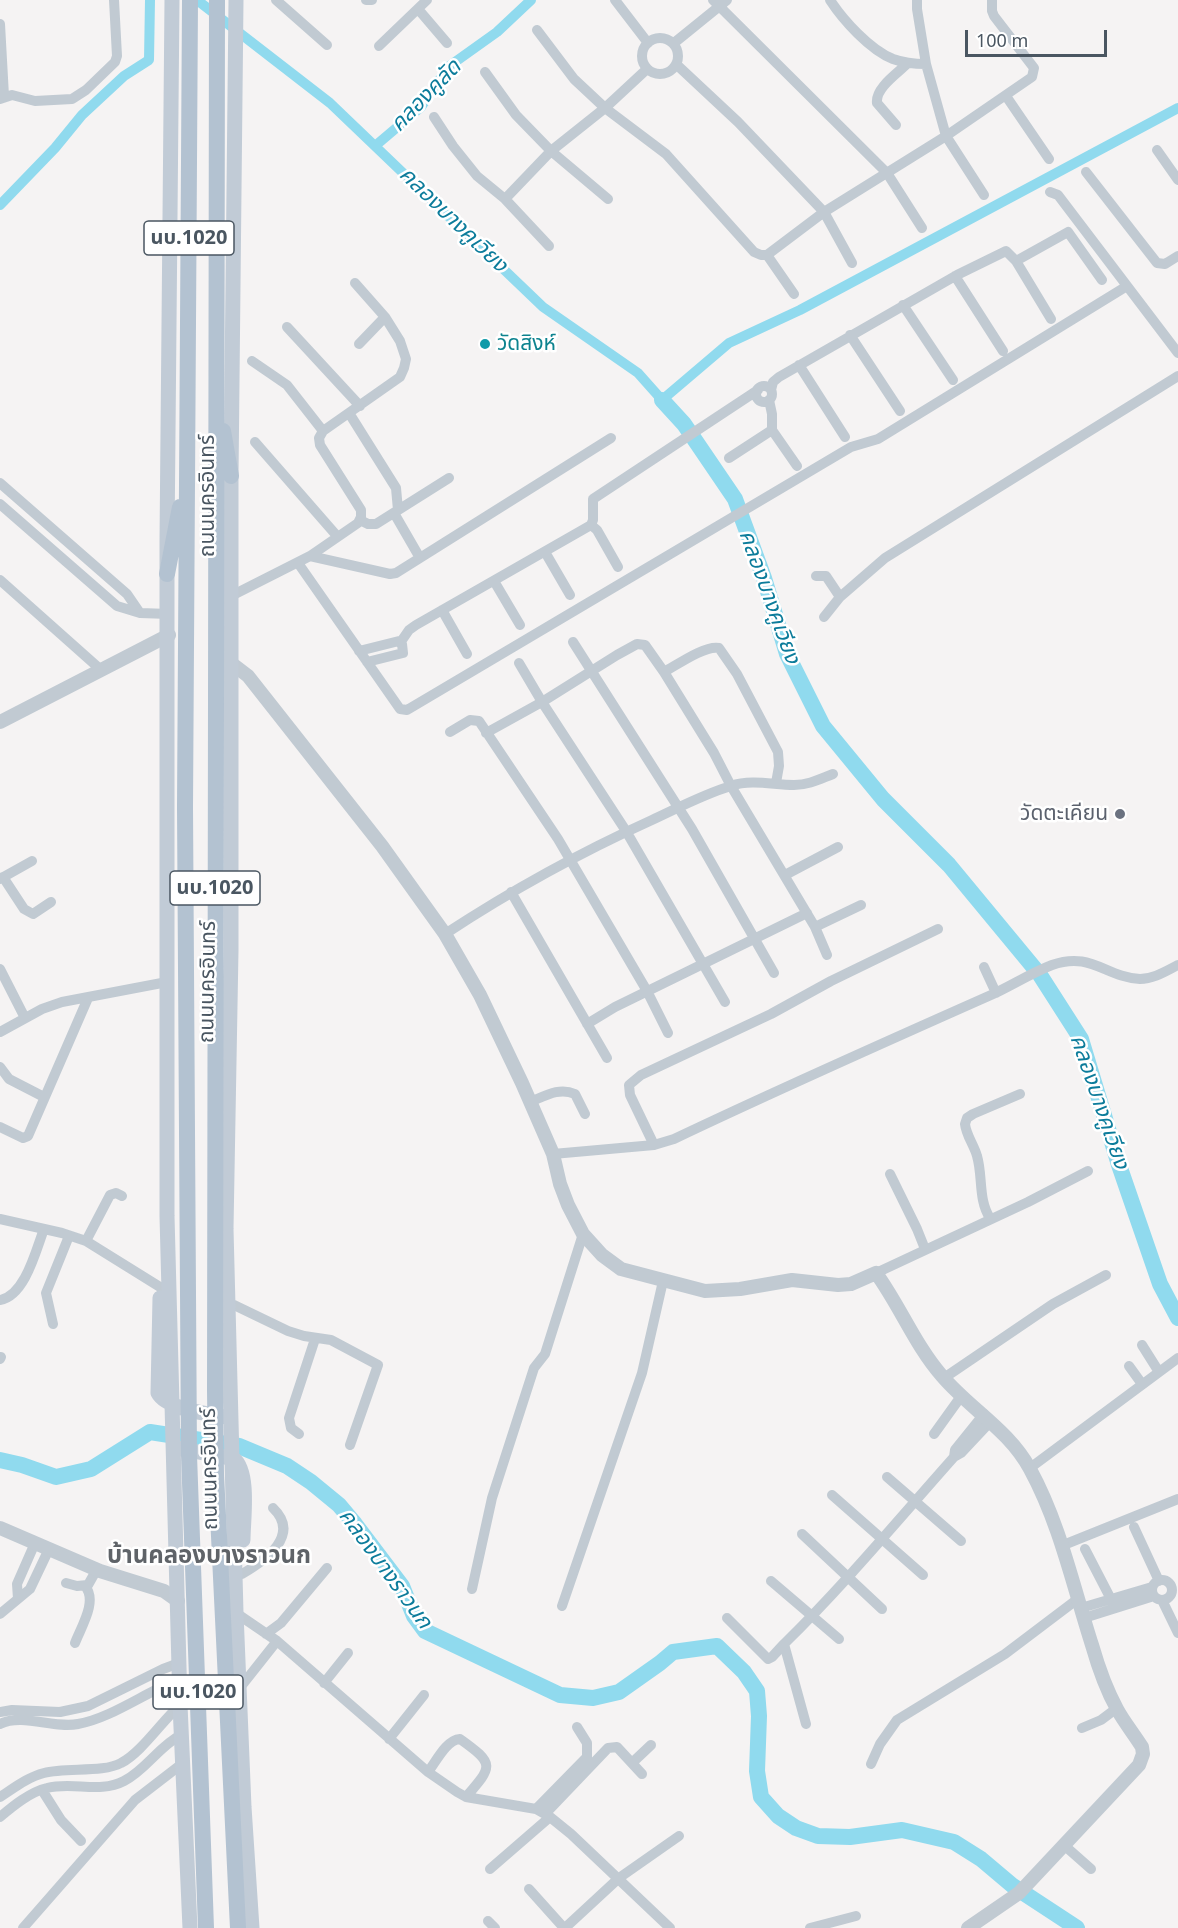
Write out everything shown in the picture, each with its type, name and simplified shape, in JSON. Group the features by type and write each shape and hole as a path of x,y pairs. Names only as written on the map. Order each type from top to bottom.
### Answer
{"main road":[{"name":"ถนนนครอินทร์","path":"172,0 167,1216 172,1396 181,1456 206,1928"},
{"name":"ถนนนครอินทร์","path":"217,0 215,385 223,1390 238,1928"},
{"name":"ถนนนครอินทร์","path":"223,1390 231,938 231,476 236,0"},
{"name":"ถนนนครอินทร์","path":"190,6 185,807 189,1394 181,1456 178,1593 181,1735 190,1928"},
{"path":"215,385 231,476"},
{"path":"168,574 188,464"},
{"path":"167,1216 160,1287 158,1393 161,1400 170,1405 225,1417 231,1416 236,1411 237,1318 225,1229"},
{"path":"178,1593 171,1568 165,1471 166,1453 169,1448 174,1447 234,1459 240,1464 244,1487 242,1574 236,1611"},
{"name":"ถนนนครอินทร์","path":"224,1475 236,1611 252,1928"}],"street":[{"path":"0,24 2,98 12,95 34,101 72,99 86,90 115,62 117,56 114,0"},
{"path":"276,0 289,4 327,45"},
{"path":"366,0 372,0"},
{"path":"379,46 427,0"},
{"path":"615,0 648,42"},
{"path":"830,0 851,27 890,58 908,63 926,64"},
{"path":"917,0 926,64 946,136 984,195"},
{"path":"537,30 574,79 605,108 666,154 754,252 767,255 824,212 946,136 1032,77 1034,68 994,16 992,0"},
{"path":"674,44 720,2 887,173 922,228"},
{"path":"418,9 447,43"},
{"path":"662,38 674,44 678,51 677,65 666,74 652,73 646,69 642,55 648,42 662,38"},
{"path":"896,125 876,99 879,92 908,63"},
{"path":"677,65 738,122 824,212 852,262"},
{"path":"505,199 551,152 605,108 646,69"},
{"path":"485,72 516,115 551,152 608,199"},
{"path":"1006,96 1048,159"},
{"path":"434,117 477,176 505,199 549,246"},
{"path":"1157,150 1178,180"},
{"path":"1086,172 1156,264 1165,264 1178,256"},
{"path":"1050,192 1058,195 1178,353"},
{"path":"1016,261 1068,232 1102,279"},
{"path":"797,466 772,430 770,395 773,382 850,335 955,276 1006,251 1016,261 1051,319"},
{"path":"767,255 794,294"},
{"path":"955,276 1003,351"},
{"path":"231,596 310,556 360,520 361,510 320,446 319,438 323,431 400,377 406,359 400,341 385,317 355,283"},
{"path":"298,563 400,710 407,710 851,447 878,439 1127,286"},
{"path":"903,305 953,380"},
{"path":"359,344 385,317"},
{"path":"287,327 360,406"},
{"path":"850,335 900,411"},
{"path":"252,361 288,385 323,431"},
{"path":"799,365 845,436"},
{"path":"824,617 840,597 885,558 1178,376"},
{"path":"400,643 409,630 591,525 593,499 651,459 758,390 764,387 770,395"},
{"path":"350,413 396,488 396,512 420,558"},
{"path":"729,458 772,430"},
{"path":"310,556 396,573 611,438"},
{"path":"255,442 337,536"},
{"path":"360,520 375,525 449,478"},
{"path":"0,483 127,594 140,613"},
{"path":"0,504 117,606 140,613 169,614"},
{"path":"591,525 597,530 618,567"},
{"path":"59,554 69,542"},
{"path":"545,552 570,595"},
{"path":"95,587 106,576"},
{"path":"816,576 826,576 840,597"},
{"path":"0,580 100,669"},
{"path":"494,581 520,625"},
{"path":"442,610 467,654"},
{"path":"0,723 169,635"},
{"path":"359,651 399,641 404,649 403,653 367,662"},
{"path":"573,642 678,808 774,973"},
{"path":"486,733 637,644 645,645 714,753 731,786 815,927 827,955"},
{"path":"664,672 706,649 719,648 737,674 778,752 779,766 776,783"},
{"path":"231,663 248,676 403,873 445,934 480,995 530,1102 553,1154 560,1184 583,1234 602,1255 621,1269 705,1291 726,1291 792,1280 838,1285 851,1284 1028,1202 1088,1171"},
{"path":"519,663 626,831 725,1002"},
{"path":"450,732 474,720 479,721 569,859 647,992 668,1033"},
{"path":"445,934 569,859 626,831 731,786 744,782 809,784 833,774"},
{"path":"785,875 838,847"},
{"path":"32,861 1,878 28,913 33,914 51,902"},
{"path":"511,892 607,1058"},
{"path":"815,927 861,905"},
{"path":"587,1024 615,1007 807,913"},
{"path":"654,1145 628,1090 629,1085 641,1075 771,1014 831,981 938,929"},
{"path":"553,1154 654,1145 674,1139 1053,965 1081,960 1123,976 1140,979 1155,977 1178,965"},
{"path":"984,967 996,993"},
{"path":"0,969 25,1018"},
{"path":"0,1032 62,1002 167,982"},
{"path":"0,1127 23,1138 28,1136 88,998"},
{"path":"0,1067 9,1079 45,1097"},
{"path":"530,1102 557,1091 567,1090 575,1094 585,1114"},
{"path":"990,1218 983,1197 977,1153 965,1124 973,1114 1020,1094"},
{"path":"890,1174 925,1249"},
{"path":"86,1241 110,1196 116,1193 122,1196"},
{"path":"0,1219 86,1241 160,1287"},
{"path":"0,1300 8,1299 22,1284 45,1229"},
{"path":"472,1589 492,1498 534,1368 546,1354 583,1234"},
{"path":"53,1323 46,1293 69,1236"},
{"path":"876,1272 914,1337 944,1378 1012,1443 1030,1468 1046,1503 1061,1546 1092,1646 1117,1708 1139,1742 1143,1754 1139,1765 1019,1893 968,1928"},
{"path":"944,1378 1053,1304 1106,1275"},
{"path":"562,1606 642,1373 663,1281"},
{"path":"234,1305 288,1331 315,1339 331,1340 378,1365 350,1445"},
{"path":"298,1434 291,1428 289,1418 315,1339"},
{"path":"1142,1345 1159,1372"},
{"path":"1030,1468 1178,1358"},
{"path":"1129,1366 1142,1384"},
{"path":"934,1434 962,1395"},
{"path":"727,1618 765,1658 772,1658 848,1578 954,1457 961,1453 987,1418"},
{"path":"886,1477 961,1541"},
{"path":"832,1495 922,1575"},
{"path":"1061,1546 1178,1499"},
{"path":"242,1574 258,1565 284,1535 284,1524 280,1515 273,1508"},
{"path":"1134,1527 1165,1589 1178,1633"},
{"path":"0,1528 97,1569 164,1591 178,1593"},
{"path":"802,1534 882,1609"},
{"path":"18,1599 17,1584 35,1543"},
{"path":"0,1614 30,1589 49,1549"},
{"path":"1085,1549 1113,1604"},
{"path":"266,1635 280,1623 327,1568"},
{"path":"66,1583 86,1586 97,1569"},
{"path":"771,1581 839,1639"},
{"path":"75,1643 91,1600 86,1586"},
{"path":"871,1764 880,1744 897,1720 1081,1608 1113,1604 1165,1589"},
{"path":"236,1611 277,1641 428,1772 457,1792 466,1797 544,1813 619,1878 670,1928"},
{"path":"239,1689 277,1641"},
{"path":"784,1644 806,1724"},
{"path":"324,1683 348,1653"},
{"path":"0,1712 12,1710 68,1711 88,1706 163,1669 179,1671"},
{"path":"0,1724 13,1721 76,1725 106,1714 162,1685 179,1671"},
{"path":"389,1739 424,1695"},
{"path":"99,1700 106,1714"},
{"path":"0,1797 27,1779 44,1773 120,1765 133,1756 165,1718 180,1705"},
{"path":"1082,1728 1101,1720 1117,1708"},
{"path":"544,1813 587,1756 587,1743 577,1727"},
{"path":"0,1817 9,1809 42,1790 72,1786 89,1789 112,1786 135,1774 163,1746 181,1735"},
{"path":"428,1772 449,1744 454,1739 460,1739 485,1760 488,1766 486,1773 466,1797"},
{"path":"633,1762 651,1745"},
{"path":"141,1746 150,1759"},
{"path":"490,1869 608,1748 617,1748 633,1762 642,1774"},
{"path":"23,1928 135,1800 183,1763"},
{"path":"71,1769 72,1786"},
{"path":"42,1790 61,1820 81,1841"},
{"path":"529,1889 564,1928 619,1878 679,1836"},
{"path":"1065,1846 1091,1869"},
{"path":"810,1928 856,1916"}],"waterway":[{"path":"0,205 55,148 82,115 124,76 149,60 150,0"},
{"name":"คลองบางคูเวียง","path":"197,0 330,103 543,307 638,373 662,400 729,343 800,310 1178,108"},
{"name":"คลองคูลัด","path":"375,146 421,107 448,67 497,32 531,0"},
{"name":"คลองบางคูเวียง","path":"662,400 684,424 735,499 764,578 787,654 823,726 883,799 949,865 1040,975 1081,1039 1119,1165 1160,1284 1178,1318"},
{"name":"คลองบางราวนก","path":"0,1460 56,1477 91,1469 150,1432 239,1446 287,1466 339,1505 355,1524 402,1586 414,1616 425,1631 560,1695 593,1698 619,1692 673,1652 717,1646 744,1672 757,1691 759,1716 757,1771 761,1797 778,1816 796,1828 818,1836 850,1837 902,1830 954,1842 981,1859 1013,1886 1077,1928"}],"place":[{"name":"วัดสิงห์","path":"485,344"},
{"name":"วัดตะเคียน","path":"1120,814"}],"district":[{"name":"บ้านคลองบางราวนก","path":"209,1556"}]}
